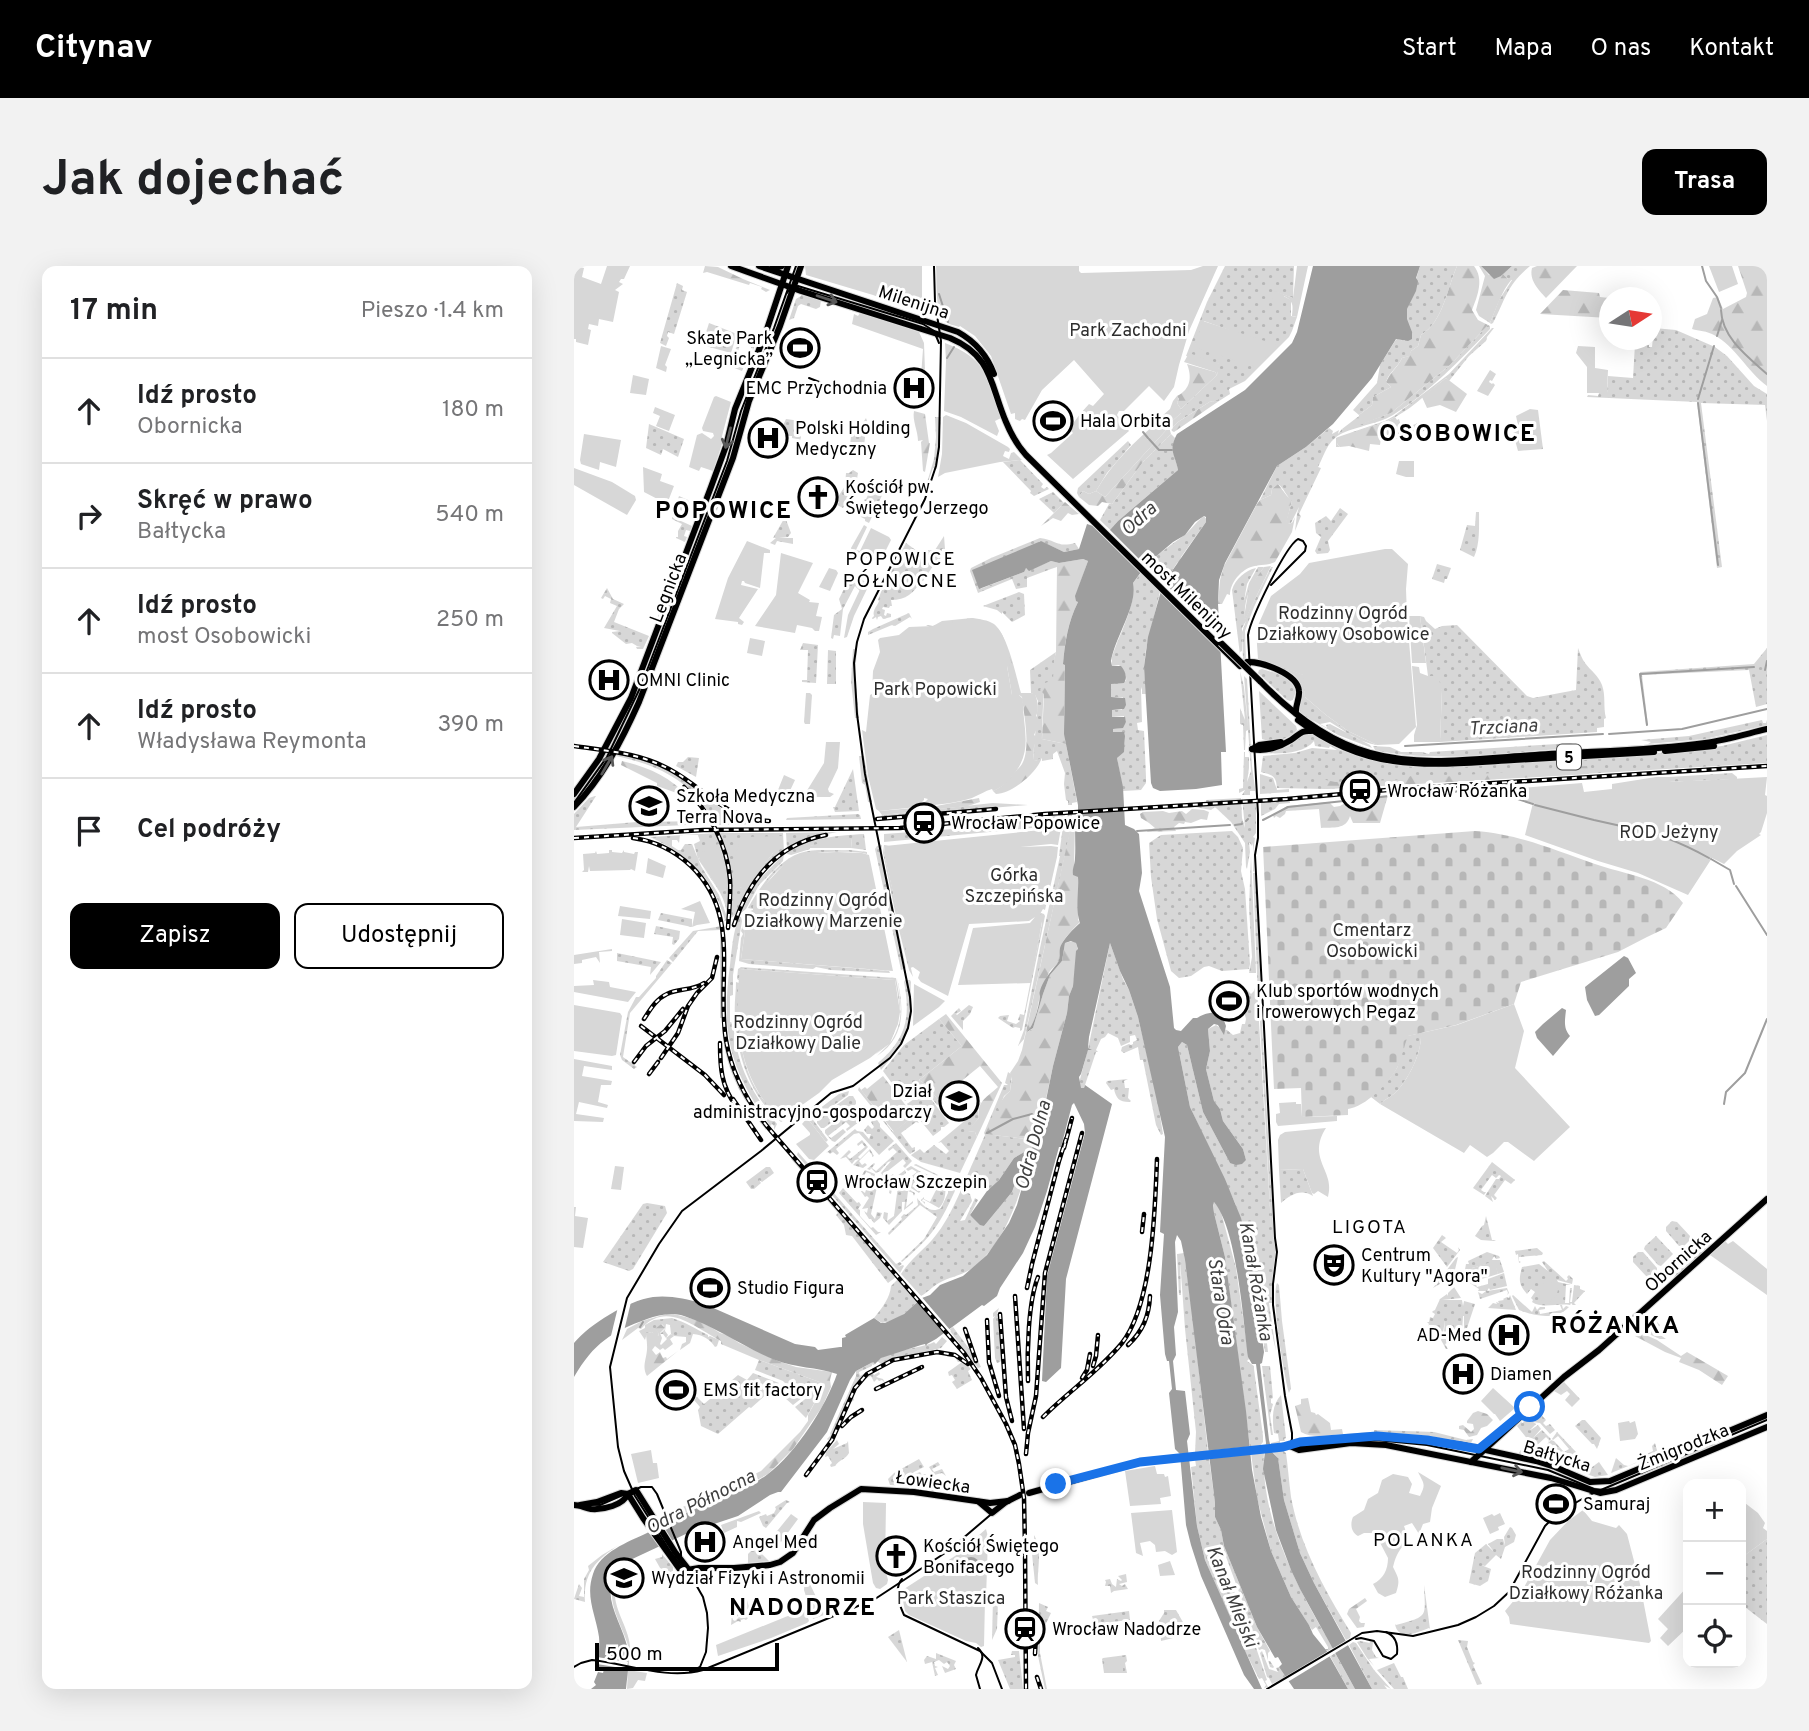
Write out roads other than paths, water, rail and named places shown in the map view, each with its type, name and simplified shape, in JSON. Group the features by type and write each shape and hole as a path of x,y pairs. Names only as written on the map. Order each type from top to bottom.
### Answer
{"main road":[{"name":"5","path":"731,266 794,288"},
{"name":"5","path":"759,266 797,279"},
{"path":"769,269 782,266"},
{"name":"Legnicka","path":"574,794 599,759 631,698 697,527 726,446 735,409 788,266"},
{"name":"Legnicka","path":"574,807 599,778 639,702 733,458 750,397 801,266"},
{"path":"764,278 775,288 778,299"},
{"name":"Milenijna","path":"797,279 960,333 982,351 990,364 996,384"},
{"name":"Milenijna","path":"794,288 956,341 981,359 996,384"},
{"name":"most Milenijny","path":"996,384 1010,428 1020,449 1031,462 1297,717"},
{"path":"1265,666 1295,680 1299,691 1295,708 1300,728 1298,734"},
{"name":"most Milenijny","path":"1260,684 1282,701"},
{"name":"5","path":"1282,701 1312,731 1335,744 1363,756 1396,763 1429,765 1687,750 1713,746 1767,731"},
{"path":"1282,701 1290,704 1297,701"},
{"name":"5","path":"1297,717 1359,749 1418,760 1692,745 1767,731"},
{"path":"1286,743 1305,730 1312,731"},
{"name":"Obornicka","path":"1469,1461 1568,1374 1596,1353 1767,1199"},
{"name":"Żmigrodzka","path":"1610,1481 1767,1415"},
{"name":"Obornicka","path":"1481,1450 1511,1424"},
{"name":"Żmigrodzka","path":"1609,1492 1767,1427"},
{"path":"1720,1435 1715,1443 1721,1446"},
{"name":"Bałtycka","path":"1287,1446 1385,1436 1448,1443 1542,1463 1592,1482 1610,1481"},
{"name":"Bałtycka","path":"1287,1446 1295,1450 1352,1443 1402,1447 1554,1479 1596,1492 1609,1492"},
{"path":"1491,1444 1494,1453"},
{"path":"1029,1493 1132,1464 1287,1446"},
{"name":"Łowiecka","path":"668,1548 681,1571 780,1562 793,1553 813,1521 861,1489 883,1489 981,1502 990,1511 1008,1501"},
{"path":"577,1505 600,1502 636,1490 653,1525"},
{"path":"628,1494 668,1548 689,1570"},
{"path":"981,1502 995,1503 1020,1496"}],"water":[{"path":"1313,266 1420,266 1416,291 1407,309 1412,339 1396,339 1372,378 1333,424 1306,447 1277,466 1225,563 1219,580 1218,604 1226,752 1221,752 1222,785 1160,791 1153,788 1144,667 1148,637 1163,584 1206,522 1206,517 1195,522 1185,535 1147,564 1133,583 1132,601 1111,661 1112,666 1121,666 1126,679 1124,683 1111,684 1111,697 1125,698 1124,709 1112,710 1112,717 1125,717 1126,722 1123,728 1113,729 1113,732 1124,732 1125,736 1124,752 1117,758 1123,787 1125,825 1139,834 1142,873 1139,891 1170,987 1174,1028 1181,1031 1193,1018 1221,1012 1226,1026 1224,1035 1218,1025 1214,1024 1208,1029 1210,1051 1206,1069 1214,1101 1220,1109 1223,1121 1243,1149 1246,1160 1242,1164 1230,1163 1203,1112 1187,1045 1182,1042 1178,1047 1190,1107 1241,1218 1251,1259 1264,1352 1260,1364 1269,1440 1272,1452 1278,1458 1284,1500 1300,1553 1372,1689 1355,1689 1300,1589 1276,1530 1263,1469 1266,1443 1256,1364 1252,1364 1248,1357 1234,1253 1222,1215 1214,1202 1214,1213 1225,1257 1252,1470 1261,1517 1271,1551 1291,1597 1348,1689 1294,1689 1279,1667 1282,1664 1278,1657 1275,1658 1257,1627 1224,1546 1215,1517 1185,1260 1177,1235 1178,1312 1174,1327 1176,1355 1173,1361 1176,1390 1185,1391 1190,1434 1187,1441 1197,1526 1205,1560 1262,1689 1254,1689 1244,1675 1201,1576 1186,1525 1180,1454 1175,1449 1169,1393 1172,1389 1169,1361 1165,1354 1160,1295 1165,1137 1138,1017 1110,943 1089,1037 1088,1048 1092,1050 1088,1050 1079,1077 1081,1088 1085,1085 1112,1104 1066,1279 1061,1368 1046,1382 1042,1381 1047,1276 1085,1133 1084,1124 1074,1103 1035,1227 997,1296 926,1346 921,1345 881,1358 875,1364 873,1362 856,1371 827,1432 781,1492 770,1495 738,1516 690,1532 628,1561 612,1583 611,1594 628,1650 626,1689 591,1689 596,1685 594,1682 598,1672 603,1673 604,1669 598,1669 599,1637 590,1590 597,1566 608,1554 665,1521 750,1486 768,1474 789,1454 809,1428 826,1400 837,1374 775,1360 707,1325 674,1314 647,1319 613,1334 596,1347 574,1377 574,1343 589,1328 621,1308 643,1299 666,1297 702,1303 795,1344 815,1347 818,1350 842,1347 842,1338 846,1337 845,1335 874,1318 885,1323 904,1314 940,1285 963,1276 987,1255 1009,1223 1029,1163 1021,1167 1012,1192 984,1226 970,1215 1014,1158 1033,1147 1073,986 1078,949 1076,943 1071,941 1065,943 1062,961 1050,975 1033,1028 1027,1032 1036,1016 1041,988 1058,962 1061,945 1080,923 1077,907 1078,877 1073,875 1078,805 1064,734 1063,664 1068,632 1078,602 1075,596 1088,561 1051,561 1029,571 1026,568 1024,572 979,589 972,570 1041,541 1064,552 1079,549 1087,524 1109,531 1178,470 1173,449 1177,434 1245,390 1292,343"},
{"path":"1481,266 1512,266 1494,279"},
{"path":"1624,956 1628,958 1636,973 1629,979 1629,986 1595,1016 1587,1000 1585,987"},
{"path":"1562,1008 1566,1010 1565,1027 1570,1036 1553,1056 1535,1032"},
{"path":"971,1557 977,1559 977,1571 971,1573 965,1571 963,1565 965,1559"}],"waterway":[{"path":"1702,266 1706,281 1721,308"},
{"path":"939,294 948,322"},
{"path":"1721,310 1722,320 1731,338 1744,354 1767,374"},
{"path":"1717,336 1722,320"},
{"path":"1698,399 1714,346"},
{"path":"947,358 954,347"},
{"path":"1698,403 1718,565"},
{"path":"1143,432 1148,438"},
{"path":"1149,439 1159,450 1172,450"},
{"path":"920,555 935,562"},
{"path":"1765,670 1767,661"},
{"path":"1647,725 1640,674 1754,667"},
{"name":"Trzciana","path":"1609,734 1682,729 1767,709"},
{"name":"Trzciana","path":"1405,746 1603,734"},
{"path":"1263,820 1288,807 1460,791 1499,793 1533,804"},
{"path":"1535,805 1621,826"},
{"path":"1235,825 1242,824"},
{"path":"1137,831 1230,825"},
{"path":"1623,826 1668,839 1709,858"},
{"path":"1711,859 1730,870 1734,884"},
{"path":"1736,886 1767,935"},
{"path":"1724,1104 1726,1092 1745,1073 1767,1019"},
{"name":"Odra Dolna","path":"987,1133 1013,1119 1032,1114"},
{"path":"640,1327 643,1322"}],"tram line":[{"path":"574,803 607,757 641,686 727,461 741,411 796,266"},
{"path":"690,1672 700,1667 706,1652 708,1628 703,1597 635,1496 624,1471 618,1447 610,1367 627,1298 682,1211 831,1093 853,1086 890,1058 901,1044 908,1028 910,997 865,774 854,663 864,619 925,499 936,466 939,447 941,341 935,302 934,266"},
{"path":"787,293 798,286 923,324 934,331 939,343"},
{"path":"809,378 827,385"},
{"path":"1271,585 1305,551 1303,541 1298,539 1292,545 1277,568 1248,635 1258,814 1255,855 1277,1252 1273,1305 1292,1433 1290,1444 1283,1447"},
{"path":"1267,1689 1362,1633 1377,1631 1413,1636 1458,1625 1476,1617 1494,1606 1509,1592 1545,1526 1558,1513 1589,1495 1767,1420"},
{"path":"1030,1493 1140,1463 1376,1440 1427,1445 1548,1470 1594,1489 1604,1490"},
{"path":"574,1504 600,1505 641,1487 652,1487 681,1557"},
{"path":"574,1667 592,1660 662,1672 689,1673 703,1670 875,1599 948,1551 1002,1505 1020,1496"},
{"path":"902,1579 898,1591 904,1615 980,1651 992,1663 1002,1689"},
{"path":"1356,1639 1374,1641 1383,1656 1391,1659 1397,1654 1397,1644 1386,1632"},
{"path":"978,1648 982,1655 976,1675 980,1689"}],"railway":[{"path":"574,746 646,759 682,777 727,809 739,815 769,821"},
{"path":"574,838 703,830 900,828 1045,814 1767,766"},
{"path":"684,787 709,817 725,853 730,885 728,928"},
{"path":"877,819 996,809"},
{"path":"734,925 748,893 767,866 793,847 826,835"},
{"path":"633,838 657,844 685,861 707,885 717,905 724,948 726,1040 737,1077 756,1111 964,1353 1006,1424 1015,1445 1024,1498 1026,1689"},
{"path":"661,1058 678,1033 688,1006 712,978 717,957"},
{"path":"644,1019 663,996 704,983"},
{"path":"634,1062 683,1009"},
{"path":"641,1026 705,1075 724,1095"},
{"path":"720,1043 722,1076 736,1106"},
{"path":"649,1074 658,1062"},
{"path":"733,1099 761,1140"},
{"path":"1064,1148 1072,1118"},
{"path":"1026,1454 1036,1396 1045,1273 1082,1133"},
{"path":"1027,1288 1066,1139"},
{"path":"1043,1417 1113,1353 1132,1326 1140,1304 1150,1254 1157,1159"},
{"path":"1142,1232 1144,1214"},
{"path":"1028,1381 1030,1314 1038,1277"},
{"path":"1015,1296 1024,1429"},
{"path":"1128,1345 1144,1323 1150,1296"},
{"path":"1000,1314 1006,1397 1012,1421"},
{"path":"987,1320 989,1362 999,1396"},
{"path":"965,1329 976,1361"},
{"path":"1093,1366 1098,1335"},
{"path":"806,1475 832,1440 855,1388 867,1374 893,1360 937,1352 955,1355 968,1364"},
{"path":"1082,1378 1087,1370 1090,1354"},
{"path":"876,1389 922,1367"},
{"path":"842,1426 862,1410"},
{"path":"1035,1654 1036,1636"},
{"path":"1037,1677 1041,1689"}],"place":[{"name":"Skate Park „Legnicka”","path":"800,348"},
{"name":"EMC Przychodnia","path":"914,388"},
{"name":"Hala Orbita","path":"1053,421"},
{"name":"Polski Holding Medyczny","path":"768,438"},
{"name":"Kościół pw. Świętego Jerzego","path":"818,497"},
{"name":"OMNI Clinic","path":"609,680"},
{"name":"Wrocław Różanka","path":"1360,791"},
{"name":"Szkoła Medyczna Terra Nova","path":"649,806"},
{"name":"Wrocław Popowice","path":"924,823"},
{"name":"Klub sportów wodnych i rowerowych Pegaz","path":"1229,1001"},
{"name":"Dział administracyjno-gospodarczy","path":"959,1101"},
{"name":"Wrocław Szczepin","path":"817,1182"},
{"name":"Centrum Kultury \"Agora\"","path":"1334,1265"},
{"name":"Studio Figura","path":"710,1288"},
{"name":"AD-Med","path":"1509,1335"},
{"name":"Diamen","path":"1463,1374"},
{"name":"EMS fit factory","path":"676,1390"},
{"name":"Samuraj","path":"1556,1504"},
{"name":"Angel Med","path":"705,1542"},
{"name":"Kościół Świętego Bonifacego","path":"896,1556"},
{"name":"Wydział Fizyki i Astronomii","path":"624,1578"},
{"name":"Wrocław Nadodrze","path":"1025,1629"}],"district":[{"name":"OSOBOWICE","path":"1458,433"},
{"name":"POPOWICE","path":"724,510"},
{"name":"POPOWICE PÓŁNOCNE","path":"901,569"},
{"name":"LIGOTA","path":"1370,1226"},
{"name":"RÓŻANKA","path":"1616,1325"},
{"name":"POLANKA","path":"1424,1539"},
{"name":"NADODRZE","path":"803,1607"}],"park label":[{"name":"Park Zachodni","path":"1128,330"},
{"name":"Rodzinny Ogród Działkowy Osobowice","path":"1343,623"},
{"name":"Park Popowicki","path":"935,689"},
{"name":"ROD Jeżyny","path":"1669,832"},
{"name":"Górka Szczepińska","path":"1014,885"},
{"name":"Rodzinny Ogród Działkowy Marzenie","path":"823,910"},
{"name":"Cmentarz Osobowicki","path":"1372,940"},
{"name":"Rodzinny Ogród Działkowy Dalie","path":"798,1032"},
{"name":"Rodzinny Ogród Działkowy Różanka","path":"1586,1582"},
{"name":"Park Staszica","path":"951,1598"}],"water label":[{"name":"Odra","path":"1138,518"},
{"name":"Kanał Różanka","path":"1257,1281"},
{"name":"Stara Odra","path":"1222,1301"},
{"name":"Odra Północna","path":"700,1501"},
{"name":"Kanał Miejski","path":"1233,1596"}]}
